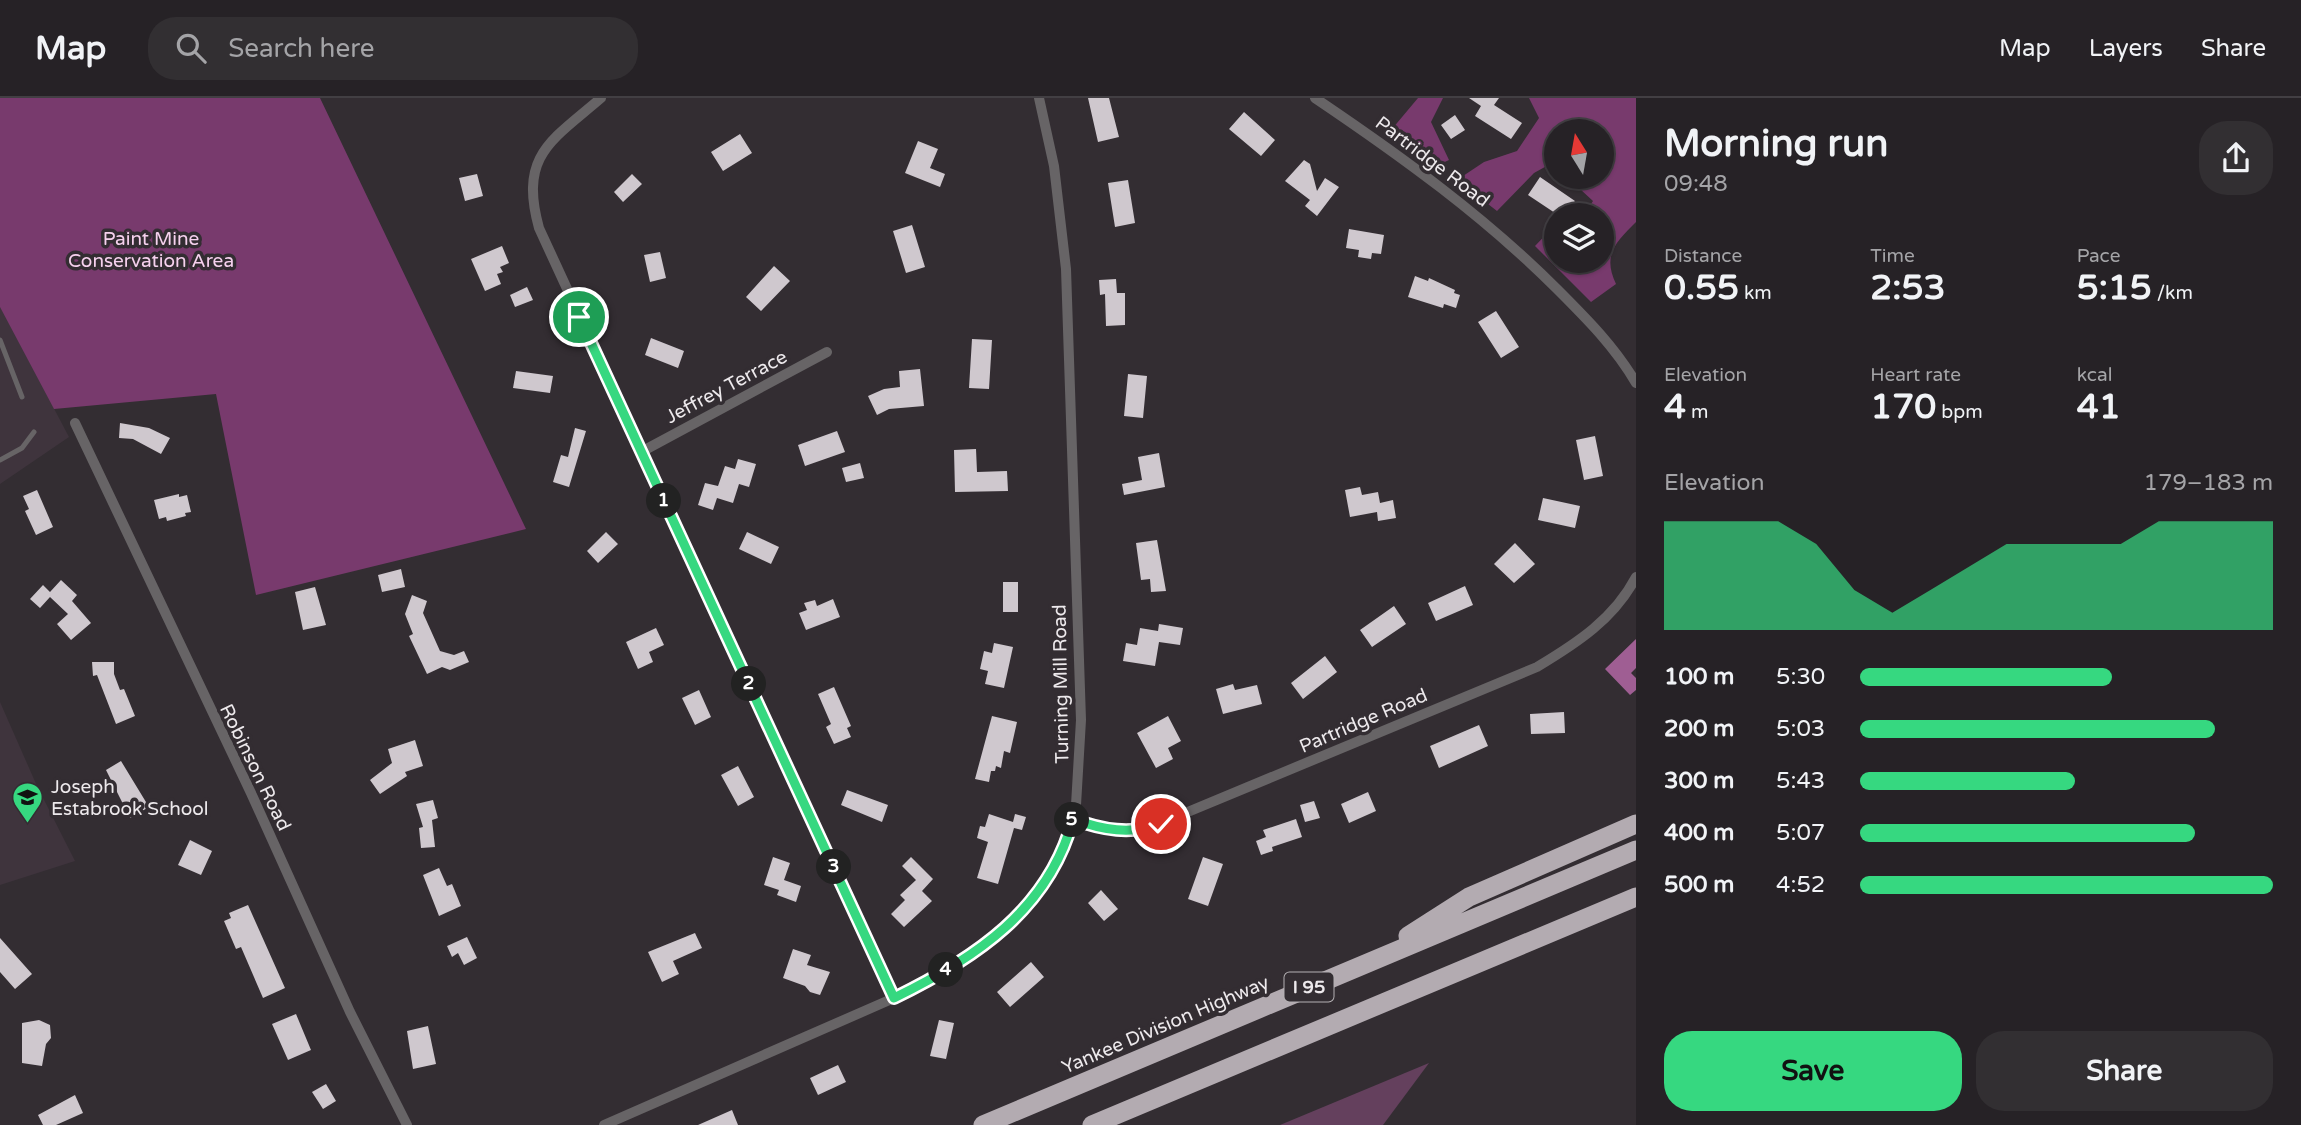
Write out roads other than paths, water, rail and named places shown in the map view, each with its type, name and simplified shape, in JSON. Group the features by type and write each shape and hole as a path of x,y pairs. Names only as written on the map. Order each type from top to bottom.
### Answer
{"highway":[{"path":"1363,965 1469,897 1636,824"},
{"name":"Yankee Division Highway","path":"983,1125 1636,850"},
{"name":"I 95","path":"1092,1125 1636,897"}],"street":[{"path":"601,98 544,149 534,172 533,200 546,246 894,998"},
{"name":"Turning Mill Road","path":"604,1125 894,998 960,963 984,947 1020,915 1049,876 1060,854 1077,799 1081,720 1066,269 1055,166 1039,98"},
{"name":"Partridge Road","path":"1315,98 1431,178 1508,241 1608,341 1636,383"},
{"name":"Jeffrey Terrace","path":"641,452 827,352"},
{"name":"Robinson Road","path":"75,423 251,793 350,1012 407,1125"},
{"name":"Partridge Road","path":"1073,819 1094,827 1118,830 1154,826 1537,667 1585,637 1618,606 1636,577"}],"lane":[{"path":"0,340 22,397"},
{"path":"0,460 22,448 34,432"}],"place":[{"name":"Joseph Estabrook School","path":"28,824"}],"park label":[{"name":"Paint Mine Conservation Area","path":"151,249"}]}
